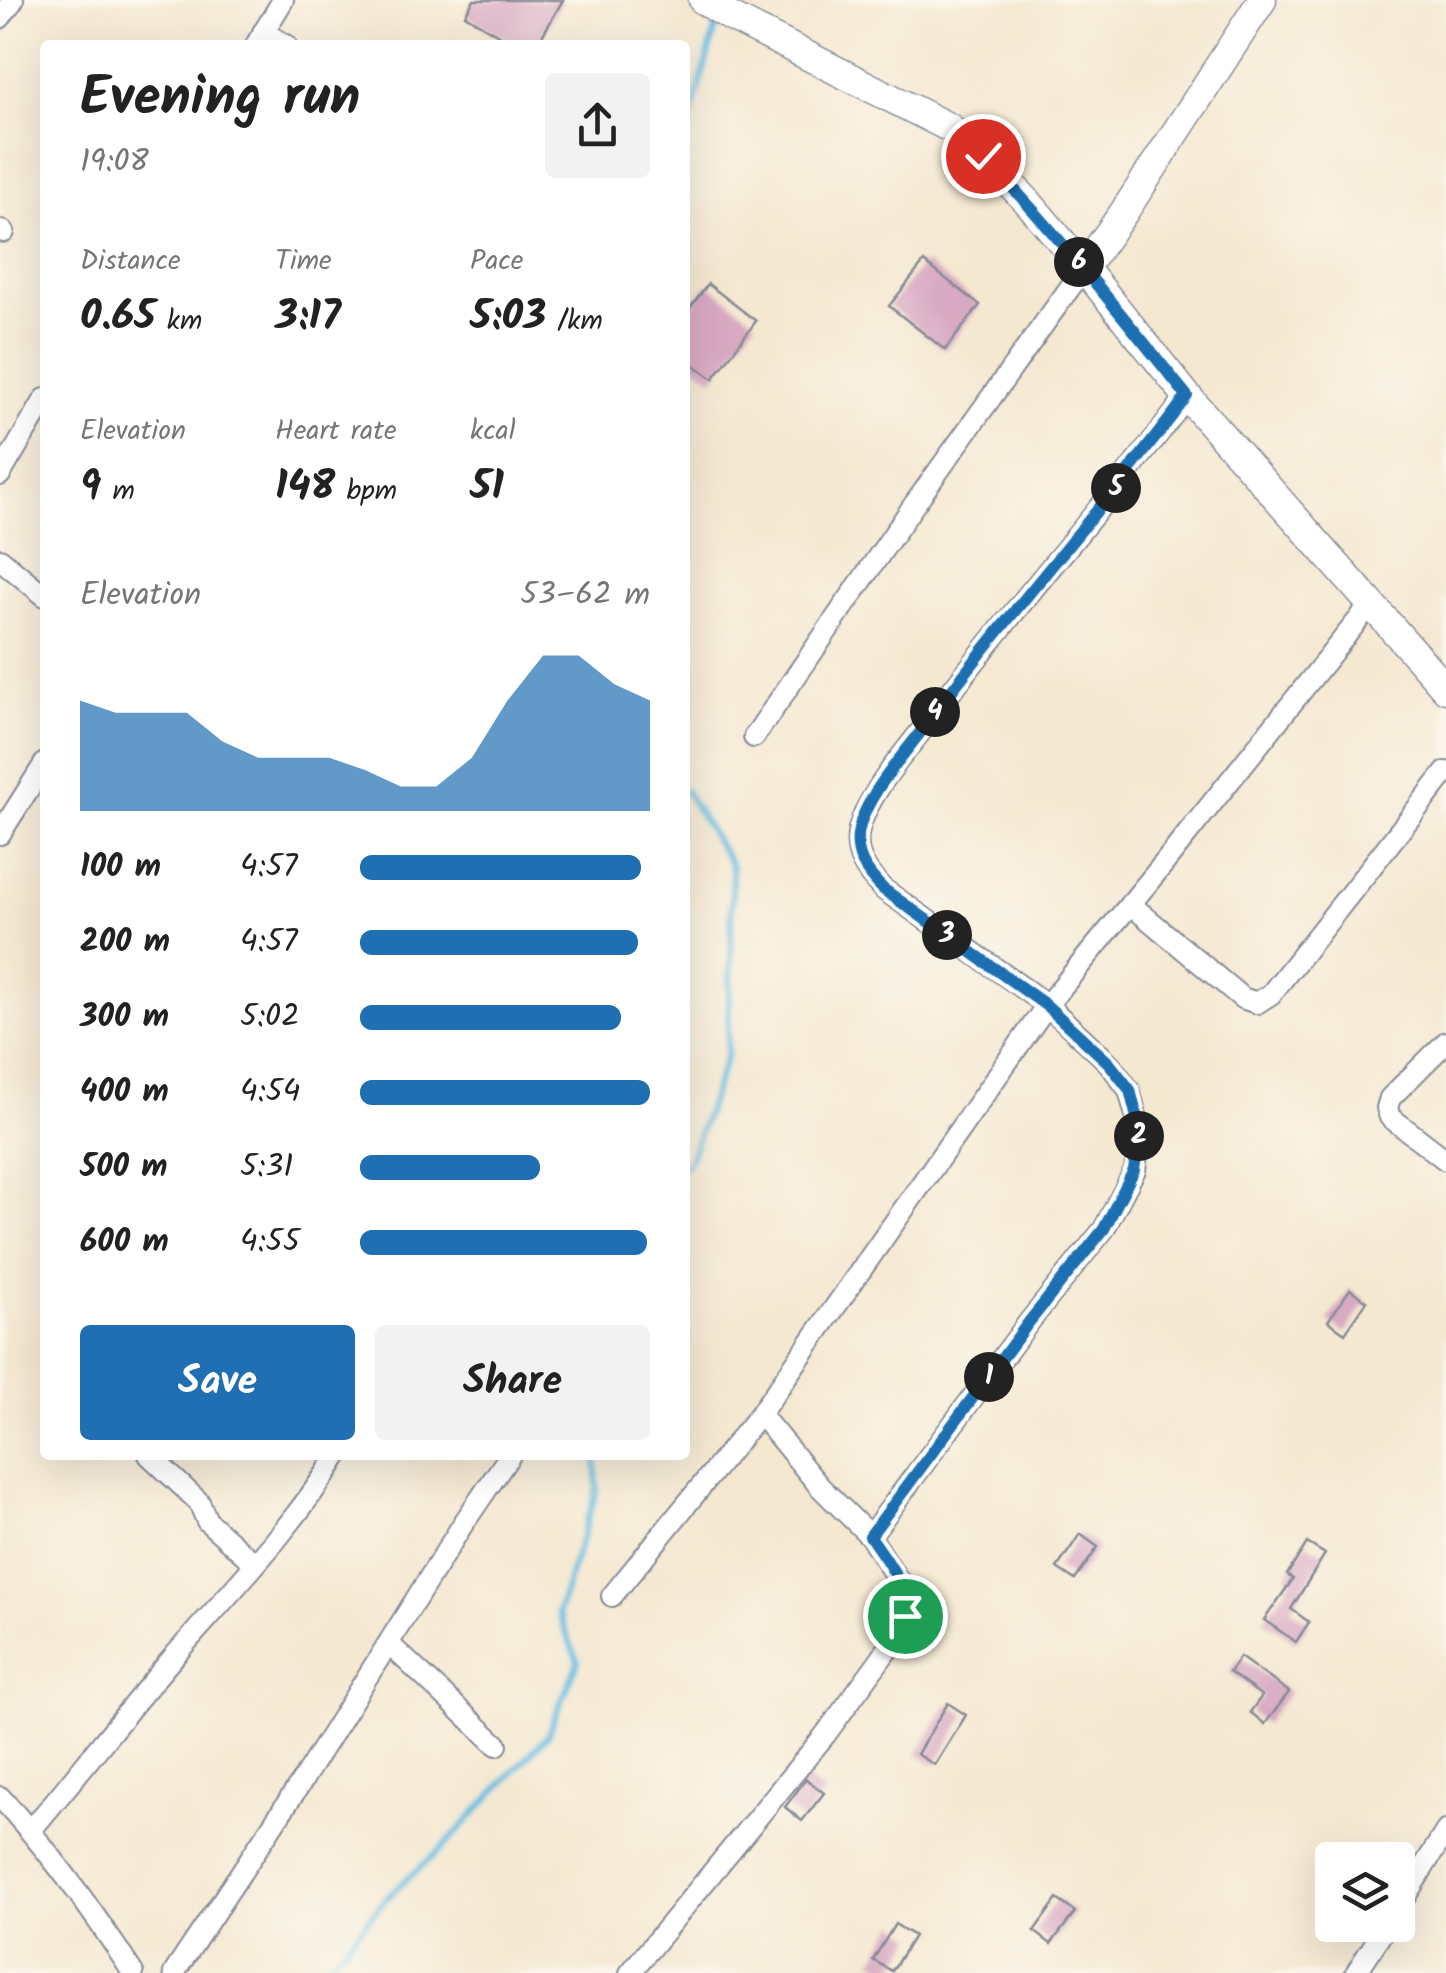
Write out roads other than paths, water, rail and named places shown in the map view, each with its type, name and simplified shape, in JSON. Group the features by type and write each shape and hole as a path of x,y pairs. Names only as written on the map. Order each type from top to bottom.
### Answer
{"street":[{"path":"0,18 13,0"},
{"path":"259,38 282,0"},
{"path":"703,0 950,128 983,156 1084,268 1187,396 1446,688"},
{"path":"754,737 911,508 1124,212 1262,0"},
{"path":"870,1536 1029,1322 1104,1229 1134,1170 1140,1130 1130,1090 1109,1063 1047,1006 883,889 867,873 857,852 858,831 880,787 977,656 1187,396"},
{"path":"0,475 40,407"},
{"path":"0,559 40,592"},
{"path":"612,1596 760,1414 1047,1006 1371,604"},
{"path":"0,834 40,771"},
{"path":"1130,904 1242,998 1257,1003 1271,994 1446,772"},
{"path":"1446,1042 1390,1098 1387,1108 1390,1117 1446,1160"},
{"path":"630,1973 802,1763 894,1642 905,1616 902,1586 870,1536 820,1487 760,1414"},
{"path":"155,1460 200,1502 207,1521 256,1564"},
{"path":"31,1830 180,1649 256,1564 334,1460"},
{"path":"174,1973 507,1460"},
{"path":"389,1644 497,1745"},
{"path":"0,1796 96,1916 132,1973"},
{"path":"1415,1881 1446,1831"},
{"path":"1356,1973 1376,1942"}],"waterway":[{"path":"690,120 719,16"},
{"path":"690,799 732,866 727,1055 690,1159"},
{"path":"318,1973 386,1898 443,1847 547,1736 578,1662 558,1612 597,1490 596,1460"}]}
